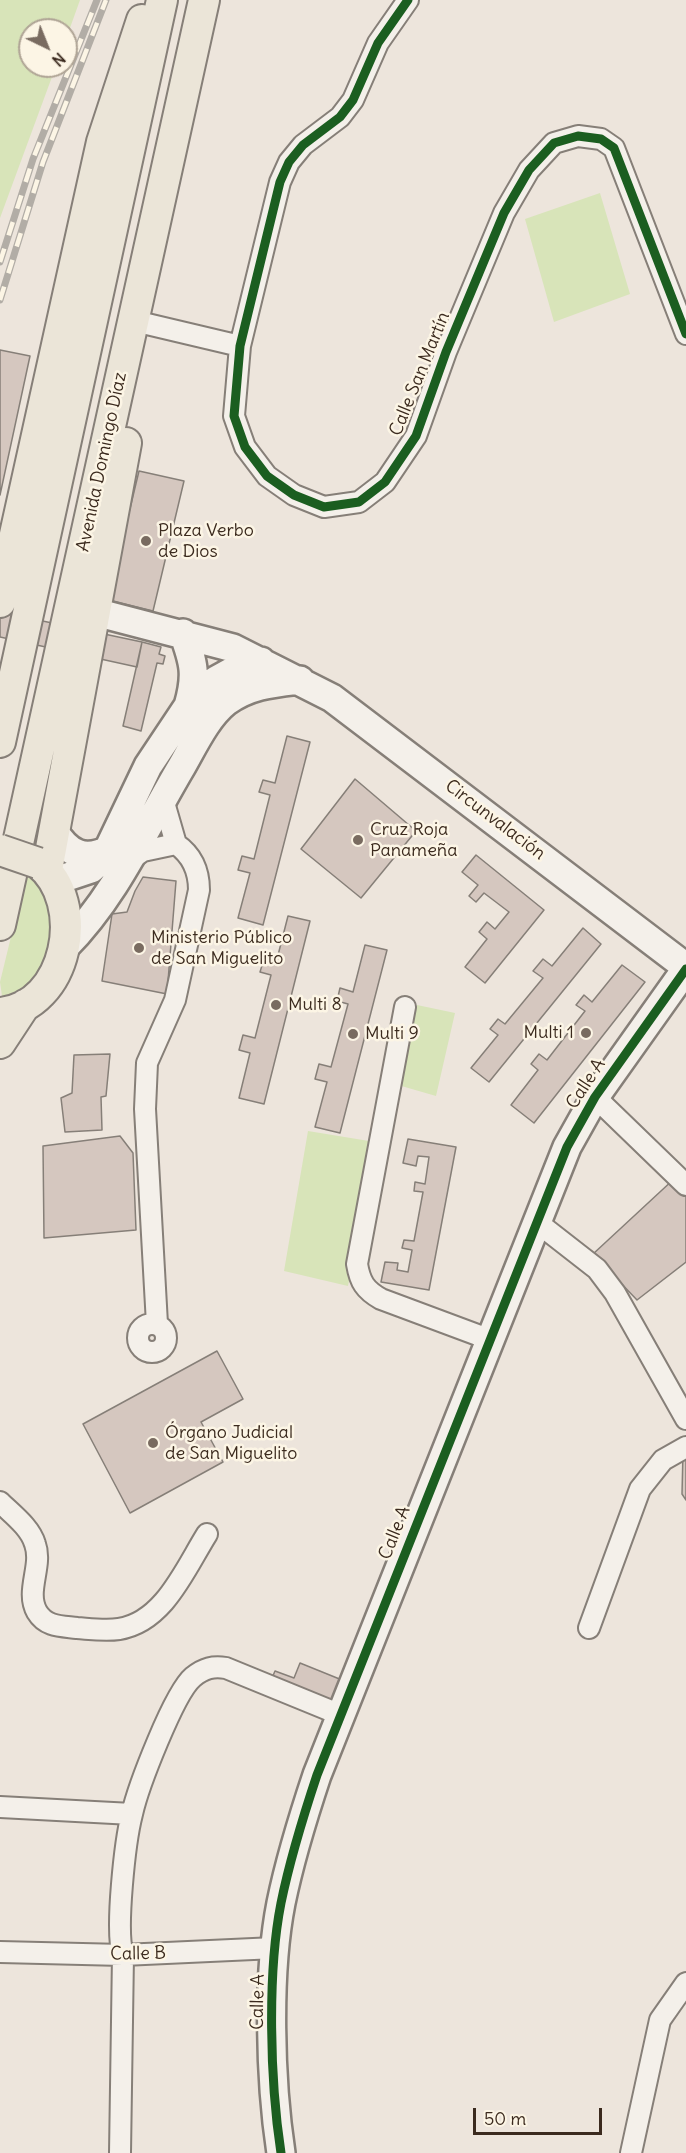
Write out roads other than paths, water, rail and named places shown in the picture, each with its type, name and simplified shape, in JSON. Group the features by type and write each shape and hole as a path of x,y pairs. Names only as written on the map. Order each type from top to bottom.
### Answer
{"main road":[{"path":"0,602 102,142 150,0"},
{"path":"0,742 162,0"},
{"path":"0,1043 12,1010 47,985 58,967 65,947 67,928 64,908 46,871 183,132 204,0"},
{"name":"Avenida Domingo Díaz","path":"0,925 204,0"},
{"path":"0,850 46,871"}],"street":[{"name":"Calle San Martín","path":"408,0 378,43 352,100 340,117 303,145 289,162 280,182 240,346 234,416 245,447 267,476 294,495 324,507 359,502 385,482 416,435 446,352 504,213 529,170 554,142 578,136 601,139 614,148 686,334"},
{"path":"147,324 240,346"},
{"name":"Circunvalación","path":"95,612 183,633 233,648 332,698 394,743 686,968"},
{"path":"183,633 194,663 195,682 188,705"},
{"path":"65,947 83,929 120,854 148,766 188,705 216,680 261,661"},
{"path":"46,871 91,868 120,854 163,799 202,731 224,704 242,692 264,684 300,680"},
{"path":"157,1324 145,1109 147,1063 175,1000 199,890 199,877 185,850 176,844 163,799"},
{"path":"54,831 66,848 76,854 92,856 143,851 176,844"},
{"name":"Calle A","path":"281,2153 273,2079 275,1948 281,1905 294,1845 340,1715 567,1147 595,1097 686,968"},
{"path":"405,1007 357,1264 360,1281 368,1292 381,1299 491,1340"},
{"path":"595,1097 686,1185"},
{"path":"538,1223 597,1269 615,1293 686,1419"},
{"path":"589,1628 640,1489 650,1473 663,1460 686,1447"},
{"path":"0,1502 23,1526 35,1543 37,1565 33,1602 39,1615 51,1625 110,1630 121,1629 146,1617 165,1601 207,1534"},
{"path":"120,2153 123,1955 119,1930 132,1814 176,1697 192,1678 213,1666 226,1668 340,1715"},
{"path":"0,1807 132,1814"},
{"name":"Calle B","path":"0,1952 123,1955 275,1948"},
{"path":"632,2153 660,2020 686,1983"}],"railway":[{"path":"0,262 33,159 97,0"},
{"path":"0,300 43,162 106,0"}],"place":[{"name":"Plaza Verbo de Dios","path":"146,541"},
{"name":"Cruz Roja Panameña","path":"358,840"},
{"name":"Ministerio Público de San Miguelito","path":"139,948"},
{"name":"Multi 8","path":"276,1005"},
{"name":"Multi 1","path":"586,1033"},
{"name":"Multi 9","path":"353,1034"},
{"name":"Órgano Judicial de San Miguelito","path":"153,1443"}]}
